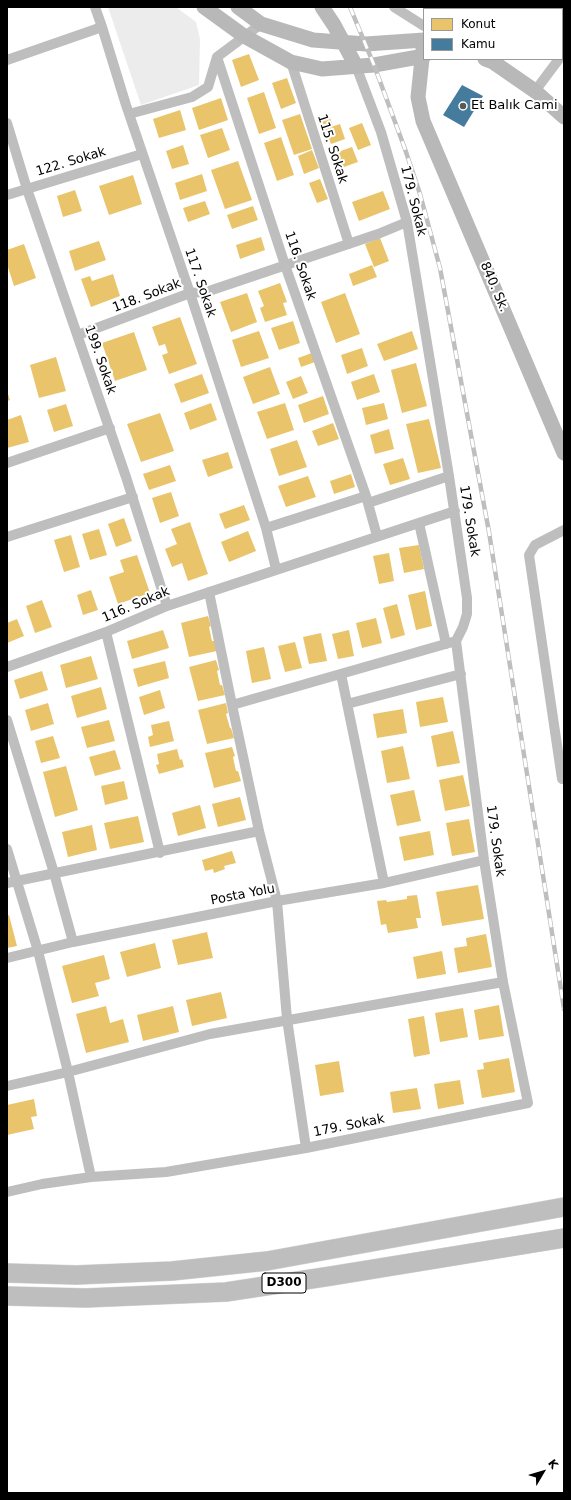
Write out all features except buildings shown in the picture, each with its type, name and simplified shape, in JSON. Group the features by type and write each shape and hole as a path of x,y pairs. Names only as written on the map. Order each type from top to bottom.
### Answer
{"highway":[{"name":"D300","path":"7,1273 76,1275 165,1271 267,1261 559,1208"},
{"name":"D300","path":"7,1296 86,1298 226,1292 561,1238"}],"main road":[{"path":"204,7 244,36 291,62 322,69 423,57"},
{"path":"238,7 260,24 313,40 366,44 423,40"},
{"path":"322,7 344,42 356,66"},
{"name":"840. Sk.","path":"423,57 418,97 423,121 564,453"},
{"path":"488,60 493,62 535,91 564,117"}],"street":[{"name":"117. Sokak","path":"95,7 266,528 276,569"},
{"path":"394,7 423,25"},
{"path":"129,114 192,97 208,87 217,57 260,24"},
{"path":"7,60 102,26"},
{"name":"116. Sokak","path":"217,57 285,265 367,499 377,536"},
{"path":"535,91 558,60"},
{"name":"115. Sokak","path":"291,62 349,244"},
{"name":"179. Sokak","path":"7,1192 42,1184 90,1178 166,1172 306,1148 528,1103 503,982 484,860 460,674 456,641 463,627 467,614 467,598 455,511 407,222 382,132 356,66"},
{"name":"199. Sokak","path":"7,123 27,189 133,497 167,606"},
{"name":"122. Sokak","path":"7,195 142,154"},
{"name":"118. Sokak","path":"78,335 190,293 206,292 349,244 407,222"},
{"path":"7,464 110,428"},
{"path":"266,528 449,476"},
{"path":"7,537 133,497"},
{"name":"116. Sokak","path":"7,667 106,632 167,606 455,511"},
{"path":"419,523 446,644"},
{"path":"564,530 535,545 529,556 562,779 564,778"},
{"path":"209,592 259,831 277,901 287,1019 306,1148"},
{"path":"106,632 160,853"},
{"path":"232,705 456,641"},
{"path":"341,674 384,883"},
{"path":"347,704 460,674"},
{"path":"7,720 54,873 73,942"},
{"path":"7,883 160,853 259,831"},
{"path":"7,849 38,951 68,1072 90,1178"},
{"name":"Posta Yolu","path":"7,958 73,942 277,901 384,883 484,860"},
{"path":"7,1086 68,1072 210,1034 287,1019 503,982"}],"shaded area":[{"path":"108,7 176,7 196,22 200,39 199,85 141,105"}],"railway":[{"path":"350,7 374,65 405,149 420,194 440,268 489,532 564,1009"}],"place":[{"name":"Et Balık Cami","path":"463,106"}]}
